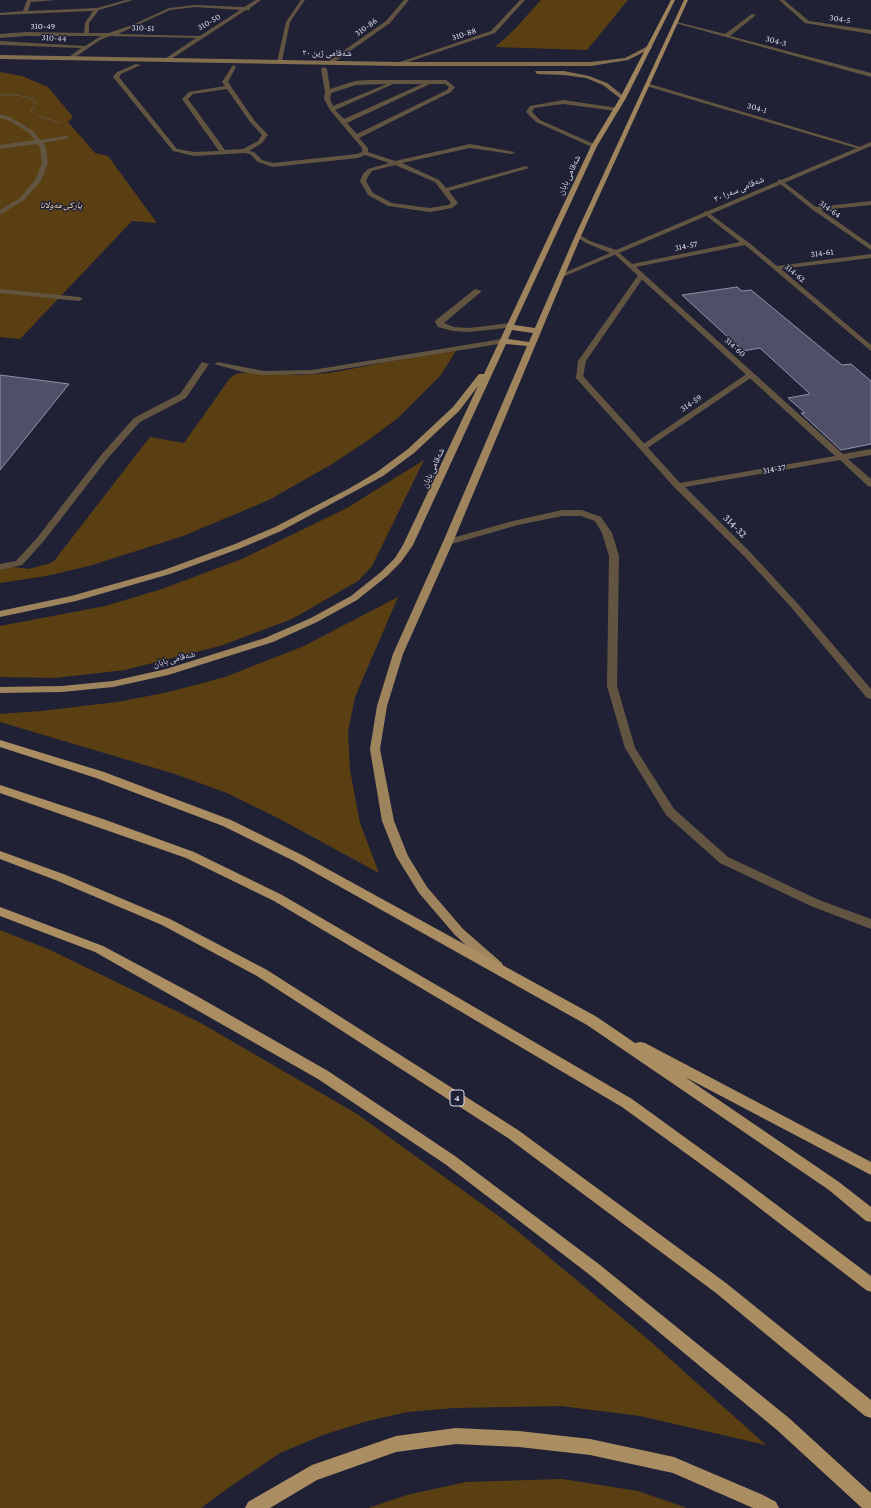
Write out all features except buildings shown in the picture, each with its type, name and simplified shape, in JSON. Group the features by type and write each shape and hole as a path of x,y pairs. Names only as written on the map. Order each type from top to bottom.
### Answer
{"highway":[{"path":"0,743 100,775 227,822 298,858 592,1021 871,1169"},
{"path":"0,790 99,822 190,855 278,898 627,1103 736,1182 871,1285"},
{"name":"4","path":"0,854 62,878 166,922 262,973 513,1134 721,1288 871,1410"},
{"path":"0,910 99,949 190,998 323,1075 450,1160 601,1275 783,1424 871,1504"},
{"path":"592,1021 834,1186 871,1216"},
{"path":"254,1508 312,1473 396,1444 456,1436 519,1439 590,1447 674,1465 770,1508"}],"main road":[{"name":"شەقامی بابان","path":"0,690 62,689 113,684 168,672 269,640 314,620 354,598 384,574 398,560 408,545 594,146 623,98 673,0"},
{"path":"504,972 459,932 423,890 402,856 388,820 375,749 382,706 398,654 448,542 531,344 563,275 578,236 648,85 653,70 677,23 686,0"},
{"name":"شەقامی ژین ٢٠","path":"0,57 397,64 605,63 632,57 650,46"},
{"name":"شەقامی ژین ٢٠","path":"0,63 441,71"},
{"path":"480,71 481,64"},
{"path":"527,72 564,73 587,77 605,84 623,98"},
{"path":"510,326 538,331"},
{"path":"502,341 531,344"},
{"path":"0,614 73,599 167,572 238,546 312,512 380,474 411,451 456,409 494,362"}],"street":[{"path":"25,12 28,1 54,0"},
{"path":"0,14 97,9 131,0"},
{"name":"310-50","path":"168,59 199,38 248,9 259,0"},
{"path":"278,61 288,22 303,0"},
{"name":"310-86","path":"331,62 388,22 407,0"},
{"name":"310-88","path":"397,64 493,32 523,0"},
{"name":"304-5","path":"781,0 807,22 871,32"},
{"path":"89,2 97,9"},
{"path":"71,58 84,47 107,35 125,30 175,7 200,6 248,9"},
{"path":"86,34 87,23 97,9"},
{"path":"726,36 754,14"},
{"name":"304-3","path":"677,23 871,75"},
{"name":"310-49","path":"0,36 26,34 86,34"},
{"name":"310-51","path":"86,34 199,38"},
{"name":"310-44","path":"0,43 84,47"},
{"path":"138,65 116,77 175,150 194,154 244,151 252,153 260,161 273,165 358,156 365,153 395,163 437,181 455,203 450,207 430,210 390,205 370,194 364,181 366,174 370,170 395,163 470,146 512,152"},
{"path":"233,67 225,82 252,121 266,135 260,142 244,151"},
{"path":"324,69 328,92 327,99 332,109 365,148 365,153"},
{"path":"332,109 397,82"},
{"path":"343,122 431,82"},
{"path":"328,92 354,83 446,82 452,87 449,91 356,137"},
{"name":"304-1","path":"648,85 861,148"},
{"path":"223,152 185,99 191,93 228,87"},
{"path":"594,146 538,121 529,112 532,108 563,102 616,109"},
{"path":"0,116 10,119 31,132 43,147 45,163 38,181 22,198 0,213"},
{"path":"0,147 66,138"},
{"name":"شەقامی سەرا ٣٠","path":"563,275 780,181 871,144"},
{"path":"445,190 526,168"},
{"name":"314-64","path":"780,181 815,209 871,248"},
{"path":"815,209 871,202"},
{"name":"314-62","path":"706,213 746,243 871,349"},
{"path":"578,236 594,245 615,252"},
{"name":"314-57","path":"630,266 746,243"},
{"name":"314-60","path":"615,252 871,484"},
{"name":"314-61","path":"775,268 871,256"},
{"name":"314-32","path":"641,275 582,361 579,377 678,486 748,555 794,605 871,696"},
{"path":"0,291 79,299"},
{"path":"478,291 439,322 442,325 453,329 469,330 510,326"},
{"path":"482,339 502,341 312,372 264,373 218,364 314,365 465,340 482,339"},
{"path":"0,567 19,563 40,540 105,456 137,420 184,396 205,364"},
{"name":"314-59","path":"643,447 751,375"},
{"name":"314-37","path":"678,486 841,456 871,452"},
{"path":"448,542 516,523 562,513 582,513 598,519 607,533 614,556 612,686 630,748 670,812 724,860 815,903 871,924"}],"path":[{"path":"0,95 25,96 35,101 35,105 31,111 42,118 61,123 61,131 66,138"}],"green space":[{"path":"541,0 628,0 587,50 495,47 512,32"},
{"name":"پارکی مەولانا","path":"0,72 22,76 48,87 73,117 68,122 95,153 108,156 157,223 132,221 20,339 0,337"},
{"path":"457,349 441,375 398,418 332,464 269,500 183,536 89,566 46,576 0,583 0,565 28,569 54,561 150,437 184,443 230,378 236,374 250,372 298,375 329,373"},
{"path":"424,460 372,566 358,581 292,619 220,646 125,670 55,678 0,677 0,626 105,606 162,589 242,559 347,508"},
{"path":"398,597 355,697 348,732 350,770 360,823 379,873 278,818 227,793 175,774 0,722 0,714 117,702 169,692 225,677 304,646"},
{"path":"0,930 48,949 199,1022 357,1114 504,1220 650,1341 766,1445 640,1416 561,1406 454,1408 407,1412 364,1422 323,1435 280,1453 201,1508 0,1508"},
{"path":"562,1479 638,1491 687,1508 368,1508 407,1495 466,1482"}]}
